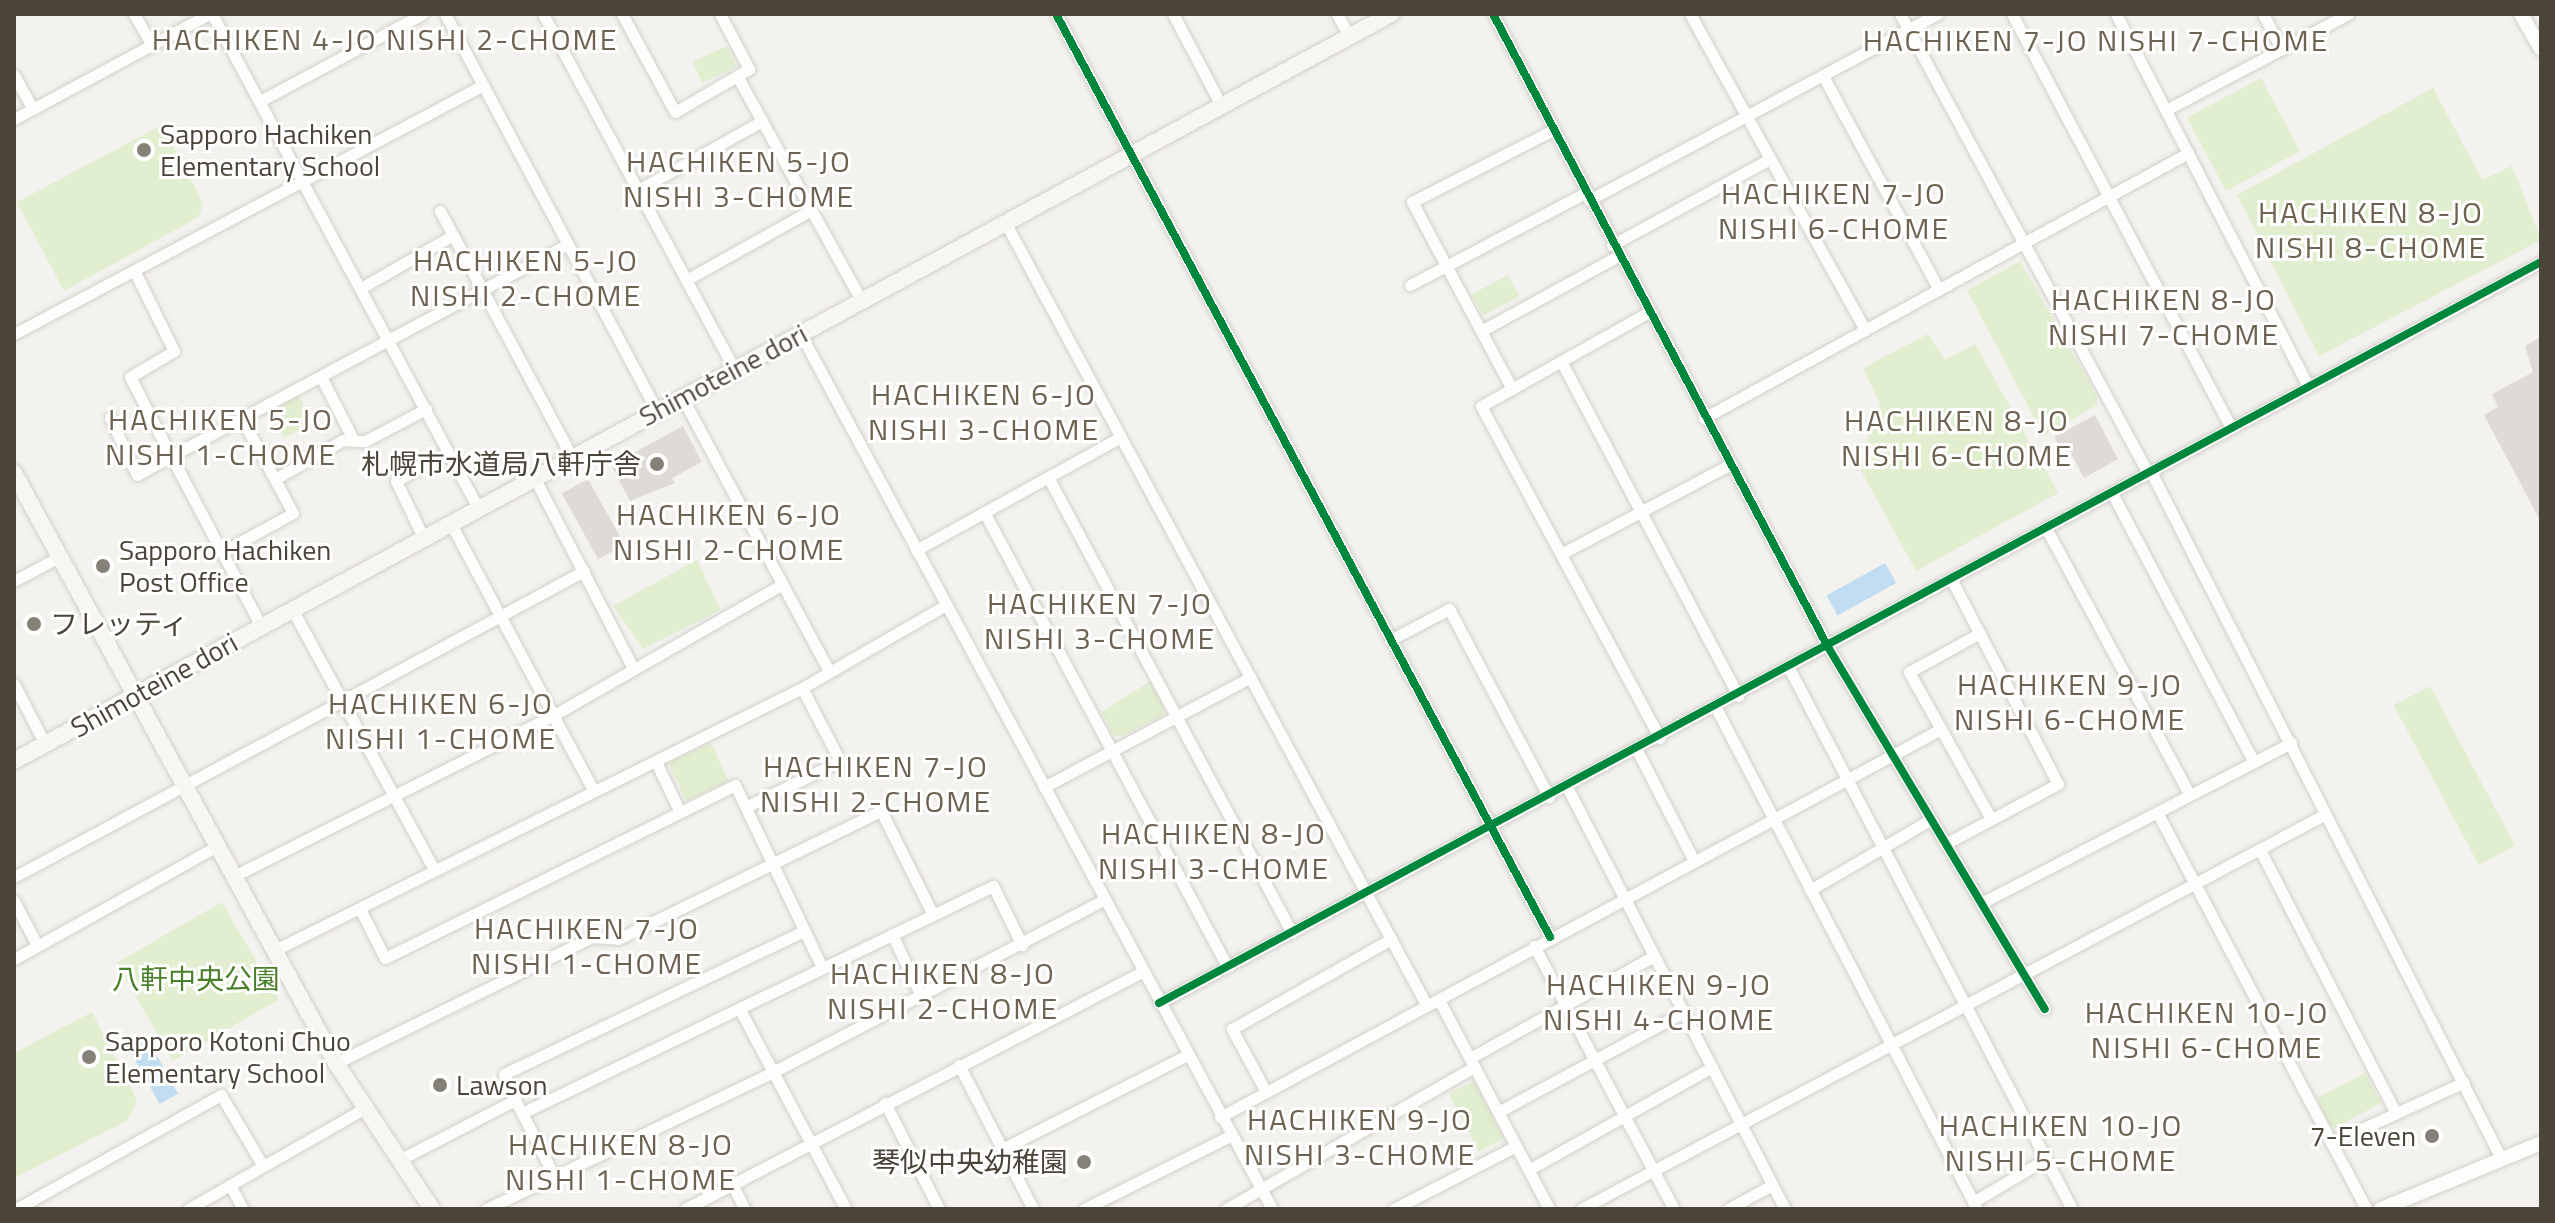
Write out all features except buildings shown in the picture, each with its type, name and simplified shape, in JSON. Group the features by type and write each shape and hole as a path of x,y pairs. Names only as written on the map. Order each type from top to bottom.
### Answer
{"main road":[{"name":"Shimoteine dori","path":"14,761 1391,14"},
{"path":"14,474 215,847 336,1063 432,1209"}],"street":[{"path":"134,14 152,45"},
{"path":"14,119 211,14 478,508"},
{"path":"260,101 422,14"},
{"path":"445,14 657,411"},
{"path":"543,14 734,369"},
{"path":"622,14 675,112 749,69 720,14"},
{"path":"1057,14 1129,155 1550,937"},
{"path":"1173,14 1221,105"},
{"path":"1337,14 1349,36"},
{"path":"1493,14 1647,313 1828,647 2045,1009"},
{"path":"1690,14 1865,330"},
{"path":"1900,14 2150,472 2502,1160"},
{"path":"1410,285 1747,117 1938,14"},
{"path":"2012,14 2231,428"},
{"path":"2116,14 2308,386"},
{"path":"2263,14 2282,49"},
{"path":"2166,110 2348,14"},
{"path":"2521,14 2541,49"},
{"path":"14,75 33,109"},
{"path":"737,76 861,300"},
{"path":"1823,76 1939,290"},
{"path":"14,334 483,85"},
{"path":"638,190 762,121"},
{"path":"1512,389 1412,202 1553,130"},
{"path":"1704,418 2188,153"},
{"path":"1481,331 1770,159"},
{"path":"686,280 811,210"},
{"path":"440,211 572,457"},
{"path":"1005,222 1427,1006"},
{"path":"361,288 453,235"},
{"path":"110,418 137,475 568,244"},
{"path":"1159,1003 1716,708 2541,262"},
{"path":"134,270 174,351 130,377 261,626"},
{"path":"1647,313 1481,406 1660,738"},
{"path":"800,333 1272,1209"},
{"path":"1561,361 1738,696"},
{"path":"321,377 354,441"},
{"path":"682,397 829,671"},
{"path":"275,479 343,440 354,441 426,409"},
{"path":"222,552 293,513 242,419"},
{"path":"916,550 1121,437"},
{"path":"423,537 396,481 448,452"},
{"path":"1561,554 1729,465"},
{"path":"534,477 632,666"},
{"path":"1048,477 1179,716 1292,933"},
{"path":"2112,493 2254,762"},
{"path":"984,512 1227,966"},
{"path":"450,522 592,788"},
{"path":"2046,528 2190,795"},
{"path":"14,581 59,557"},
{"path":"14,877 584,571"},
{"path":"1945,844 2058,784 1952,580"},
{"path":"232,877 554,715 632,666 781,585"},
{"path":"273,951 592,788 656,762 802,688 946,605"},
{"path":"292,609 434,869"},
{"path":"1390,640 1449,609 1549,797"},
{"path":"1980,633 1909,672 1991,819"},
{"path":"1789,668 1848,775 2072,1209"},
{"path":"1044,787 1251,677"},
{"path":"14,684 45,744"},
{"path":"746,807 840,761 802,688"},
{"path":"1716,708 1975,1205 2046,1159"},
{"path":"1220,1117 1890,752 1941,729"},
{"path":"1981,903 2291,743"},
{"path":"1637,750 1693,859"},
{"path":"656,762 680,812"},
{"path":"360,909 385,958 735,785 822,967"},
{"path":"1567,787 1621,899 1785,1209"},
{"path":"336,1063 592,937 618,939 881,811 933,915"},
{"path":"2157,812 2366,1209"},
{"path":"1581,1209 2324,815"},
{"path":"1810,890 1930,820"},
{"path":"14,959 36,943 215,847"},
{"path":"2260,850 2396,1113"},
{"path":"522,1113 993,886 1022,945"},
{"path":"486,1209 771,1073 1104,900"},
{"path":"14,901 36,943"},
{"path":"555,1178 504,1074 804,931"},
{"path":"892,934 921,996"},
{"path":"1266,1092 1232,1029 1391,939"},
{"path":"1534,946 1597,1057 1674,1209"},
{"path":"1226,1209 1262,1191 1566,1003 1652,957"},
{"path":"685,1209 1142,972"},
{"path":"1439,1000 1549,1209"},
{"path":"739,1008 846,1209"},
{"path":"1498,1112 1682,1013"},
{"path":"1002,1149 1187,1055"},
{"path":"959,1065 1033,1209"},
{"path":"1528,1170 1712,1067"},
{"path":"2331,1143 2464,1082"},
{"path":"16,1209 221,1095 263,1166"},
{"path":"399,1160 515,1100"},
{"path":"885,1103 939,1209"},
{"path":"188,1209 365,1108"},
{"path":"1084,1209 1230,1136"},
{"path":"2381,1209 2541,1143"},
{"path":"1394,1209 1516,1146"},
{"path":"732,1184 745,1209"},
{"path":"230,1185 243,1209"},
{"path":"1728,1209 1772,1185"}],"green space":[{"path":"727,46 737,67 702,83 693,62"},
{"path":"2261,78 2300,151 2226,191 2187,117"},
{"path":"2433,88 2482,180 2512,166 2541,240 2319,356 2237,195"},
{"path":"162,125 203,203 199,217 64,291 17,202"},
{"path":"2020,261 2097,396 2097,405 2044,436 1967,290"},
{"path":"1508,275 1519,296 1483,315 1472,294"},
{"path":"1928,334 1945,360 1975,344 2058,493 1916,571 1858,465 1880,403 1863,368"},
{"path":"299,395 311,424 284,438 271,411"},
{"path":"697,560 721,610 643,649 613,606"},
{"path":"1151,681 1165,709 1162,716 1120,737 1113,734 1101,712"},
{"path":"2430,686 2515,846 2479,865 2394,705"},
{"path":"711,743 729,781 686,801 668,763"},
{"name":"八軒中央公園","path":"222,902 278,1000 173,1061 116,963"},
{"path":"92,1012 137,1100 127,1121 14,1178 14,1053"},
{"path":"2365,1073 2381,1103 2335,1128 2329,1124 2317,1098"},
{"path":"1474,1081 1504,1139 1479,1152 1449,1094"}],"water":[{"path":"1885,563 1896,583 1838,616 1826,595"},
{"path":"146,1036 178,1094 160,1104 128,1046"}],"cycle path":[{"path":"1056,14 1550,937"},
{"path":"1493,14 1828,647 2045,1009"},
{"path":"1159,1003 2541,262"}],"place":[{"name":"Sapporo Hachiken Elementary School","path":"144,150"},
{"name":"札幌市水道局八軒庁舎","path":"657,464"},
{"name":"Sapporo Hachiken Post Office","path":"103,566"},
{"name":"フレッティ","path":"34,624"},
{"name":"Sapporo Kotoni Chuo Elementary School","path":"89,1057"},
{"name":"Lawson","path":"440,1085"},
{"name":"7-Eleven","path":"2432,1136"},
{"name":"琴似中央幼稚園","path":"1084,1162"}],"district":[{"name":"HACHIKEN 4-JO NISHI 2-CHOME","path":"385,39"},
{"name":"HACHIKEN 7-JO NISHI 7-CHOME","path":"2096,40"},
{"name":"HACHIKEN 5-JO NISHI 3-CHOME","path":"739,178"},
{"name":"HACHIKEN 7-JO NISHI 6-CHOME","path":"1834,210"},
{"name":"HACHIKEN 8-JO NISHI 8-CHOME","path":"2371,229"},
{"name":"HACHIKEN 5-JO NISHI 2-CHOME","path":"526,277"},
{"name":"HACHIKEN 8-JO NISHI 7-CHOME","path":"2164,316"},
{"name":"HACHIKEN 6-JO NISHI 3-CHOME","path":"984,411"},
{"name":"HACHIKEN 5-JO NISHI 1-CHOME","path":"221,436"},
{"name":"HACHIKEN 8-JO NISHI 6-CHOME","path":"1957,437"},
{"name":"HACHIKEN 6-JO NISHI 2-CHOME","path":"729,531"},
{"name":"HACHIKEN 7-JO NISHI 3-CHOME","path":"1100,620"},
{"name":"HACHIKEN 9-JO NISHI 6-CHOME","path":"2070,701"},
{"name":"HACHIKEN 6-JO NISHI 1-CHOME","path":"441,720"},
{"name":"HACHIKEN 7-JO NISHI 2-CHOME","path":"876,783"},
{"name":"HACHIKEN 8-JO NISHI 3-CHOME","path":"1214,850"},
{"name":"HACHIKEN 7-JO NISHI 1-CHOME","path":"587,945"},
{"name":"HACHIKEN 8-JO NISHI 2-CHOME","path":"943,990"},
{"name":"HACHIKEN 9-JO NISHI 4-CHOME","path":"1659,1001"},
{"name":"HACHIKEN 10-JO NISHI 6-CHOME","path":"2207,1029"},
{"name":"HACHIKEN 9-JO NISHI 3-CHOME","path":"1360,1136"},
{"name":"HACHIKEN 10-JO NISHI 5-CHOME","path":"2061,1142"},
{"name":"HACHIKEN 8-JO NISHI 1-CHOME","path":"621,1161"}]}
